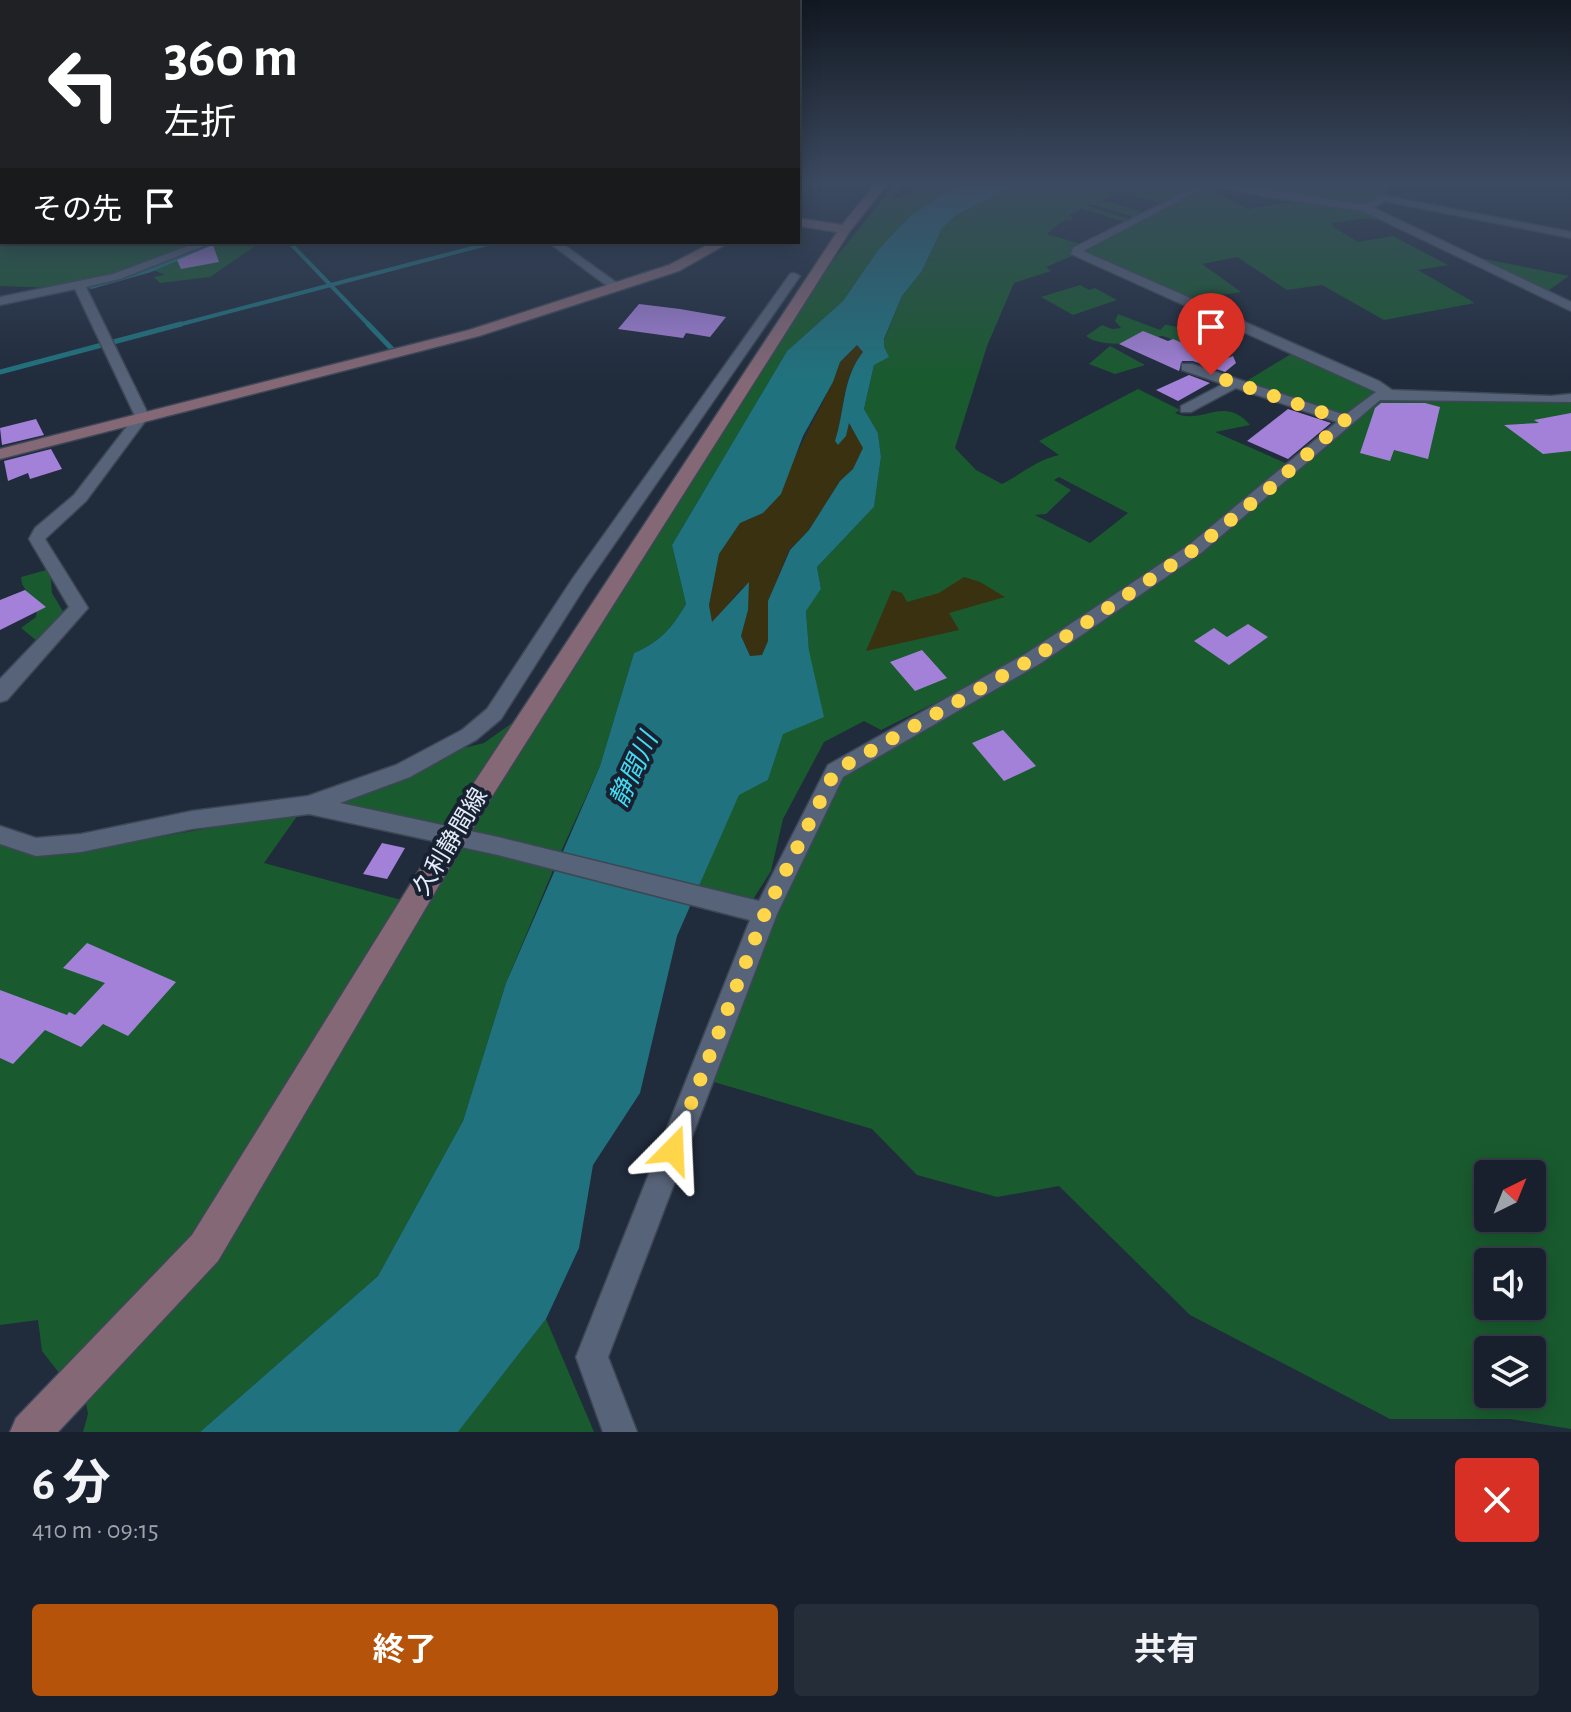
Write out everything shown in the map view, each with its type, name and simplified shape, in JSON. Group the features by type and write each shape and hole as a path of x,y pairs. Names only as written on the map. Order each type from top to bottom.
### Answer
{"main road":[{"path":"0,454 142,416 384,358 618,288 674,268 710,249"},
{"name":"久利静間線","path":"30,1432 205,1248 454,836 832,249"}],"street":[{"path":"0,301 80,286 147,267 192,249"},
{"path":"563,249 618,288"},
{"path":"1079,249 1077,254 1374,384 1389,394"},
{"path":"1448,249 1571,307"},
{"path":"0,835 36,847 81,843 192,820 309,805 403,771 469,735 494,714 579,582 794,276"},
{"path":"1,689 79,608 37,539 80,498 142,416 80,286"},
{"path":"1187,367 1345,420"},
{"path":"1186,409 1235,383"},
{"path":"620,1432 592,1357 765,913 835,771 1034,658 1195,549 1270,488 1365,402 1389,394 1551,400 1571,398"},
{"path":"309,805 498,846 765,913"}],"shaded area":[{"path":"0,249 184,249 97,280 53,288 0,286"},
{"path":"198,249 251,249 210,277 160,283 154,277 165,275 151,269"},
{"path":"843,249 879,249 843,301 787,351 672,545 686,604 664,633 634,653 600,766 559,856 466,834 818,279"},
{"path":"932,249 1417,249 1448,265 1418,270 1475,303 1384,320 1322,285 1287,290 1237,257 1202,264 1241,292 1181,301 1072,256 1046,267 1051,271 1014,283 987,346 955,448 976,470 1002,484 1036,464 1059,455 1039,441 1138,389 1180,410 1175,413 1185,416 1222,411 1240,416 1250,425 1215,432 1290,465 1192,548 1031,655 881,730 864,721 824,742 783,819 771,871 752,901 698,888 739,794 768,780 809,651 806,610 821,589 817,567 874,507 881,457 878,433 864,409 874,365 902,296 922,271","holes":["1059,477 1128,513 1090,543 1035,515 1046,514 1071,490 1054,480"]},
{"path":"1456,253 1569,276 1549,290 1556,299"},
{"path":"1080,285 1089,290 1095,288 1117,300 1073,315 1041,297"},
{"path":"1118,314 1160,330 1165,325 1179,328 1196,338 1212,354 1163,336 1159,336 1159,340 1121,344 1101,342 1086,336 1102,325 1121,328 1115,321"},
{"path":"1110,346 1145,365 1115,374 1089,364"},
{"path":"1296,351 1386,393 1363,401 1342,419 1240,385"},
{"path":"1393,396 1571,401 1571,1429 1510,1419 1390,1419 1190,1315 1059,1186 997,1197 917,1175 872,1129 714,1082 775,918 842,773 1159,578 1367,403"},
{"path":"50,569 52,593 65,615 37,641 21,628 36,617 37,608 21,577"},
{"path":"519,718 450,829 326,803 443,753 484,743"},
{"path":"300,812 264,863 405,901 194,1239 67,1383 42,1351 38,1320 0,1325 0,843 31,855 90,849"},
{"path":"457,844 554,868 506,983 463,1121 378,1276 200,1432 83,1432 88,1414 84,1392 214,1249"},
{"path":"546,1319 594,1432 458,1432"}],"sand":[{"path":"857,345 863,352 847,384 835,441 838,445 846,436 848,423 864,448 853,469 840,481 809,530 789,550 768,601 768,641 762,655 750,656 741,635 748,610 743,587 712,623 709,606 719,554 740,523 763,513 793,461 840,362"},
{"path":"964,577 980,582 1005,597 949,613 959,630 866,651 892,590 902,593 907,602 939,593"}],"water":[{"name":"静間川","path":"932,249 922,271 902,296 884,339 889,357 874,365 864,409 878,433 881,457 874,507 817,567 821,589 806,611 809,651 824,717 783,734 768,780 739,795 677,936 640,1093 593,1165 579,1248 546,1319 458,1432 200,1432 378,1276 463,1121 506,983 600,766 634,653 664,633 686,604 672,545 787,351 843,301 878,250","holes":["857,345 863,352 856,362 835,441 838,445 846,436 849,423 863,448 853,469 840,481 809,530 790,550 768,601 768,641 762,655 750,656 741,636 748,610 749,582 712,622 709,605 719,554 740,523 763,513 781,494 803,436 833,382 840,362"]}],"building":[{"path":"204,249 214,249 219,262 181,269 177,260"},
{"path":"639,304 726,317 710,337 686,333 683,338 618,329"},
{"path":"1143,331 1168,341 1173,339 1223,360 1233,356 1236,363 1225,372 1193,361 1182,361 1179,371 1119,344"},
{"path":"1189,375 1210,383 1178,401 1156,390"},
{"path":"1381,403 1425,403 1440,407 1428,459 1394,450 1390,461 1360,453 1375,408"},
{"path":"1288,409 1331,423 1288,459 1247,441"},
{"path":"1571,413 1571,451 1543,454 1504,425 1539,423 1534,420"},
{"path":"36,419 44,435 2,445 0,428"},
{"path":"51,449 62,469 30,479 28,473 8,481 4,461"},
{"path":"25,590 46,607 0,630 0,600"},
{"path":"1248,624 1268,637 1229,665 1194,641 1214,628 1227,637"},
{"path":"922,650 947,678 915,691 890,662"},
{"path":"1003,730 1036,766 1004,781 972,743"},
{"path":"382,843 405,848 387,879 363,874"},
{"path":"87,943 176,982 128,1036 103,1024 81,1047 45,1030 13,1064 0,1058 0,990 67,1015 69,1012 75,1015 105,983 63,968"}],"waterway":[{"path":"91,287 151,270 201,249"},
{"path":"296,249 331,285"},
{"path":"331,285 469,249"},
{"path":"174,326 331,285"},
{"path":"331,285 370,326"},
{"path":"0,372 181,324"},
{"path":"368,324 393,350"}],"route":[{"path":"673,1150 765,913 835,771 1034,658 1195,549 1270,488 1345,420 1211,375"}]}
